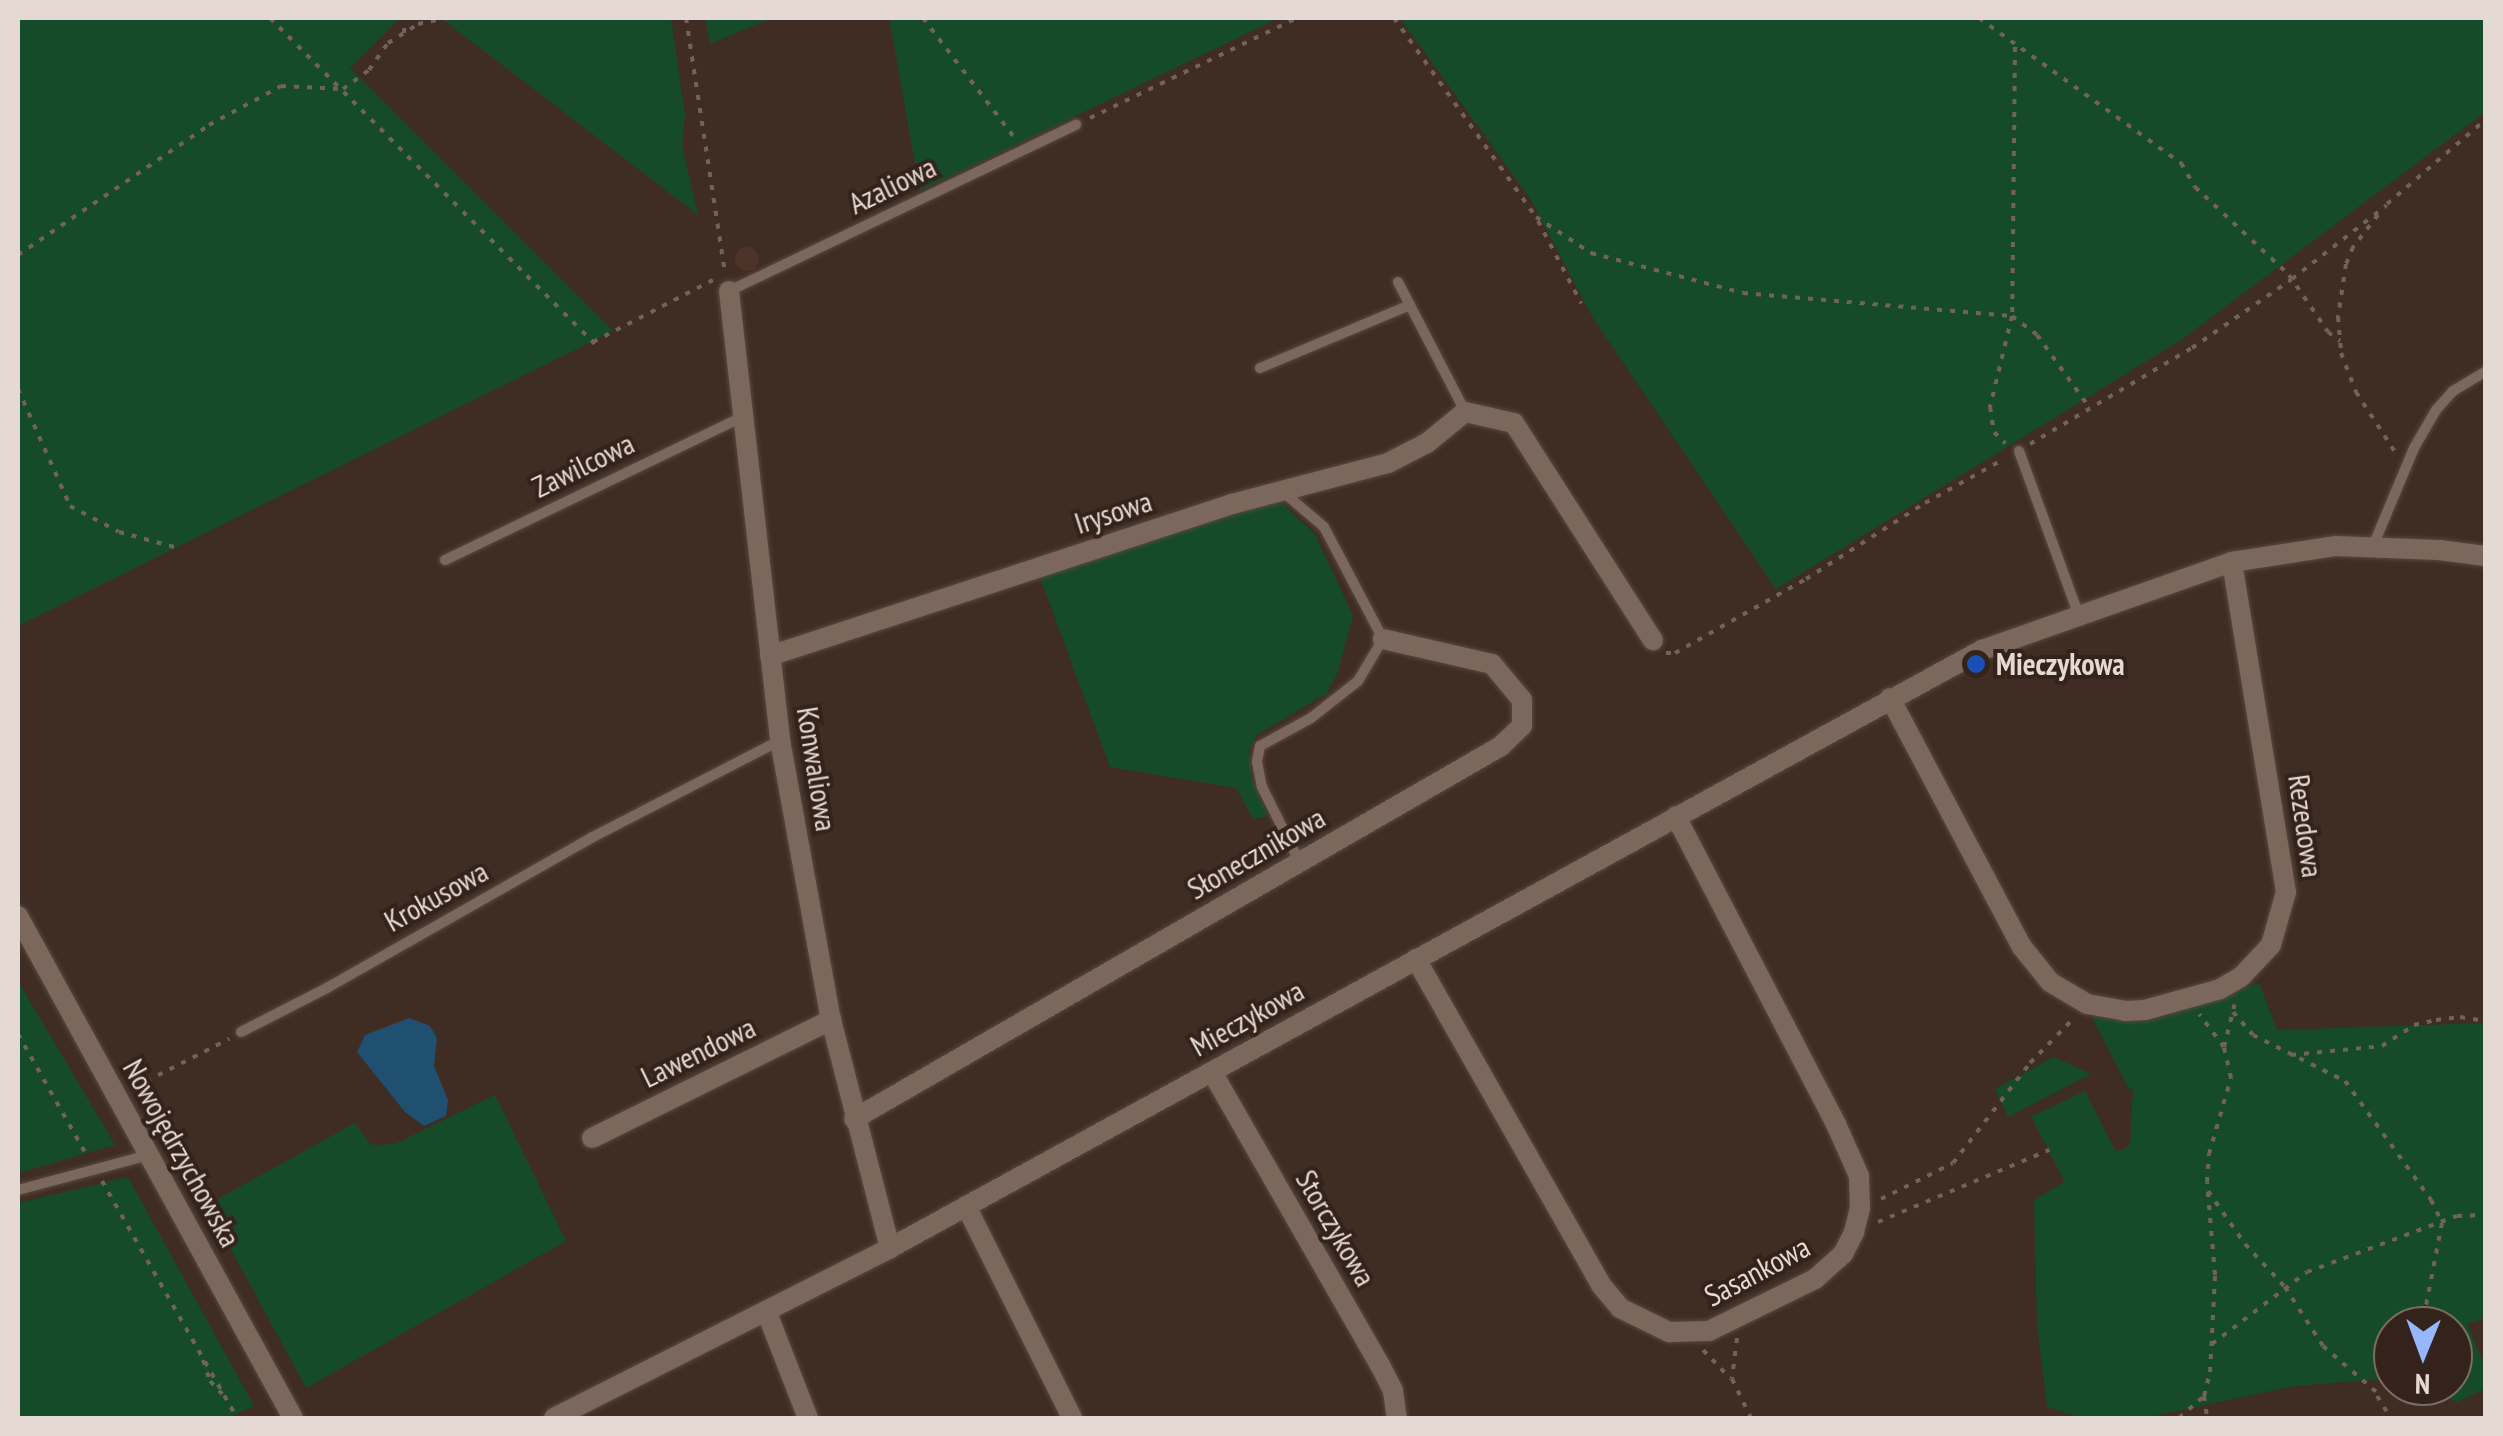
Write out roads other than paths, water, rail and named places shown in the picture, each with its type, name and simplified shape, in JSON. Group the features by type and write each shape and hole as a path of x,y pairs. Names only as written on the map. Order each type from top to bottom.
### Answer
{"street":[{"name":"Konwaliowa","path":"727,282 780,740 831,1020 890,1248"},
{"name":"Irysowa","path":"770,656 1232,504 1388,463 1427,443 1466,412"},
{"path":"1466,412 1514,422 1657,646"},
{"name":"Mieczykowa","path":"554,1418 890,1248 1982,650 2078,613 2232,562 2335,546 2486,556"},
{"name":"Rezedowa","path":"1890,698 2022,947 2050,982 2087,1004 2125,1011 2178,1002 2220,989 2245,973 2271,945 2286,892 2232,562"},
{"name":"Słonecznikowa","path":"854,1119 1501,746 1522,726 1522,700 1492,664 1383,639"},
{"name":"Sasankowa","path":"1416,959 1611,1300 1650,1326 1689,1333 1738,1320 1815,1279 1842,1254 1854,1232 1860,1208 1854,1161 1676,816"},
{"name":"Nowojędrzychowska","path":"18,916 293,1418"},
{"name":"Lawendowa","path":"592,1138 831,1020"},
{"name":"Storczykowa","path":"1212,1072 1380,1365 1392,1391 1397,1418"},
{"path":"966,1206 1072,1418"},
{"path":"767,1313 808,1418"}],"lane":[{"name":"Azaliowa","path":"727,282 1076,124"},
{"path":"1398,282 1466,412"},
{"path":"1260,368 1410,305"},
{"path":"2372,546 2436,410 2453,391 2486,371"},
{"name":"Zawilcowa","path":"445,560 743,416"},
{"path":"2017,452 2078,613"},
{"path":"1283,492 1324,528 1383,639 1358,681 1311,718 1260,746 1257,762 1262,787 1300,863"},
{"name":"Krokusowa","path":"241,1032 327,988 590,838 780,740"},
{"path":"18,1190 149,1156"}],"water":[{"path":"409,1018 430,1026 437,1038 434,1066 448,1100 446,1116 424,1126 405,1112 357,1052 365,1035"}],"place":[{"name":"Mieczykowa","path":"1976,664"}]}
